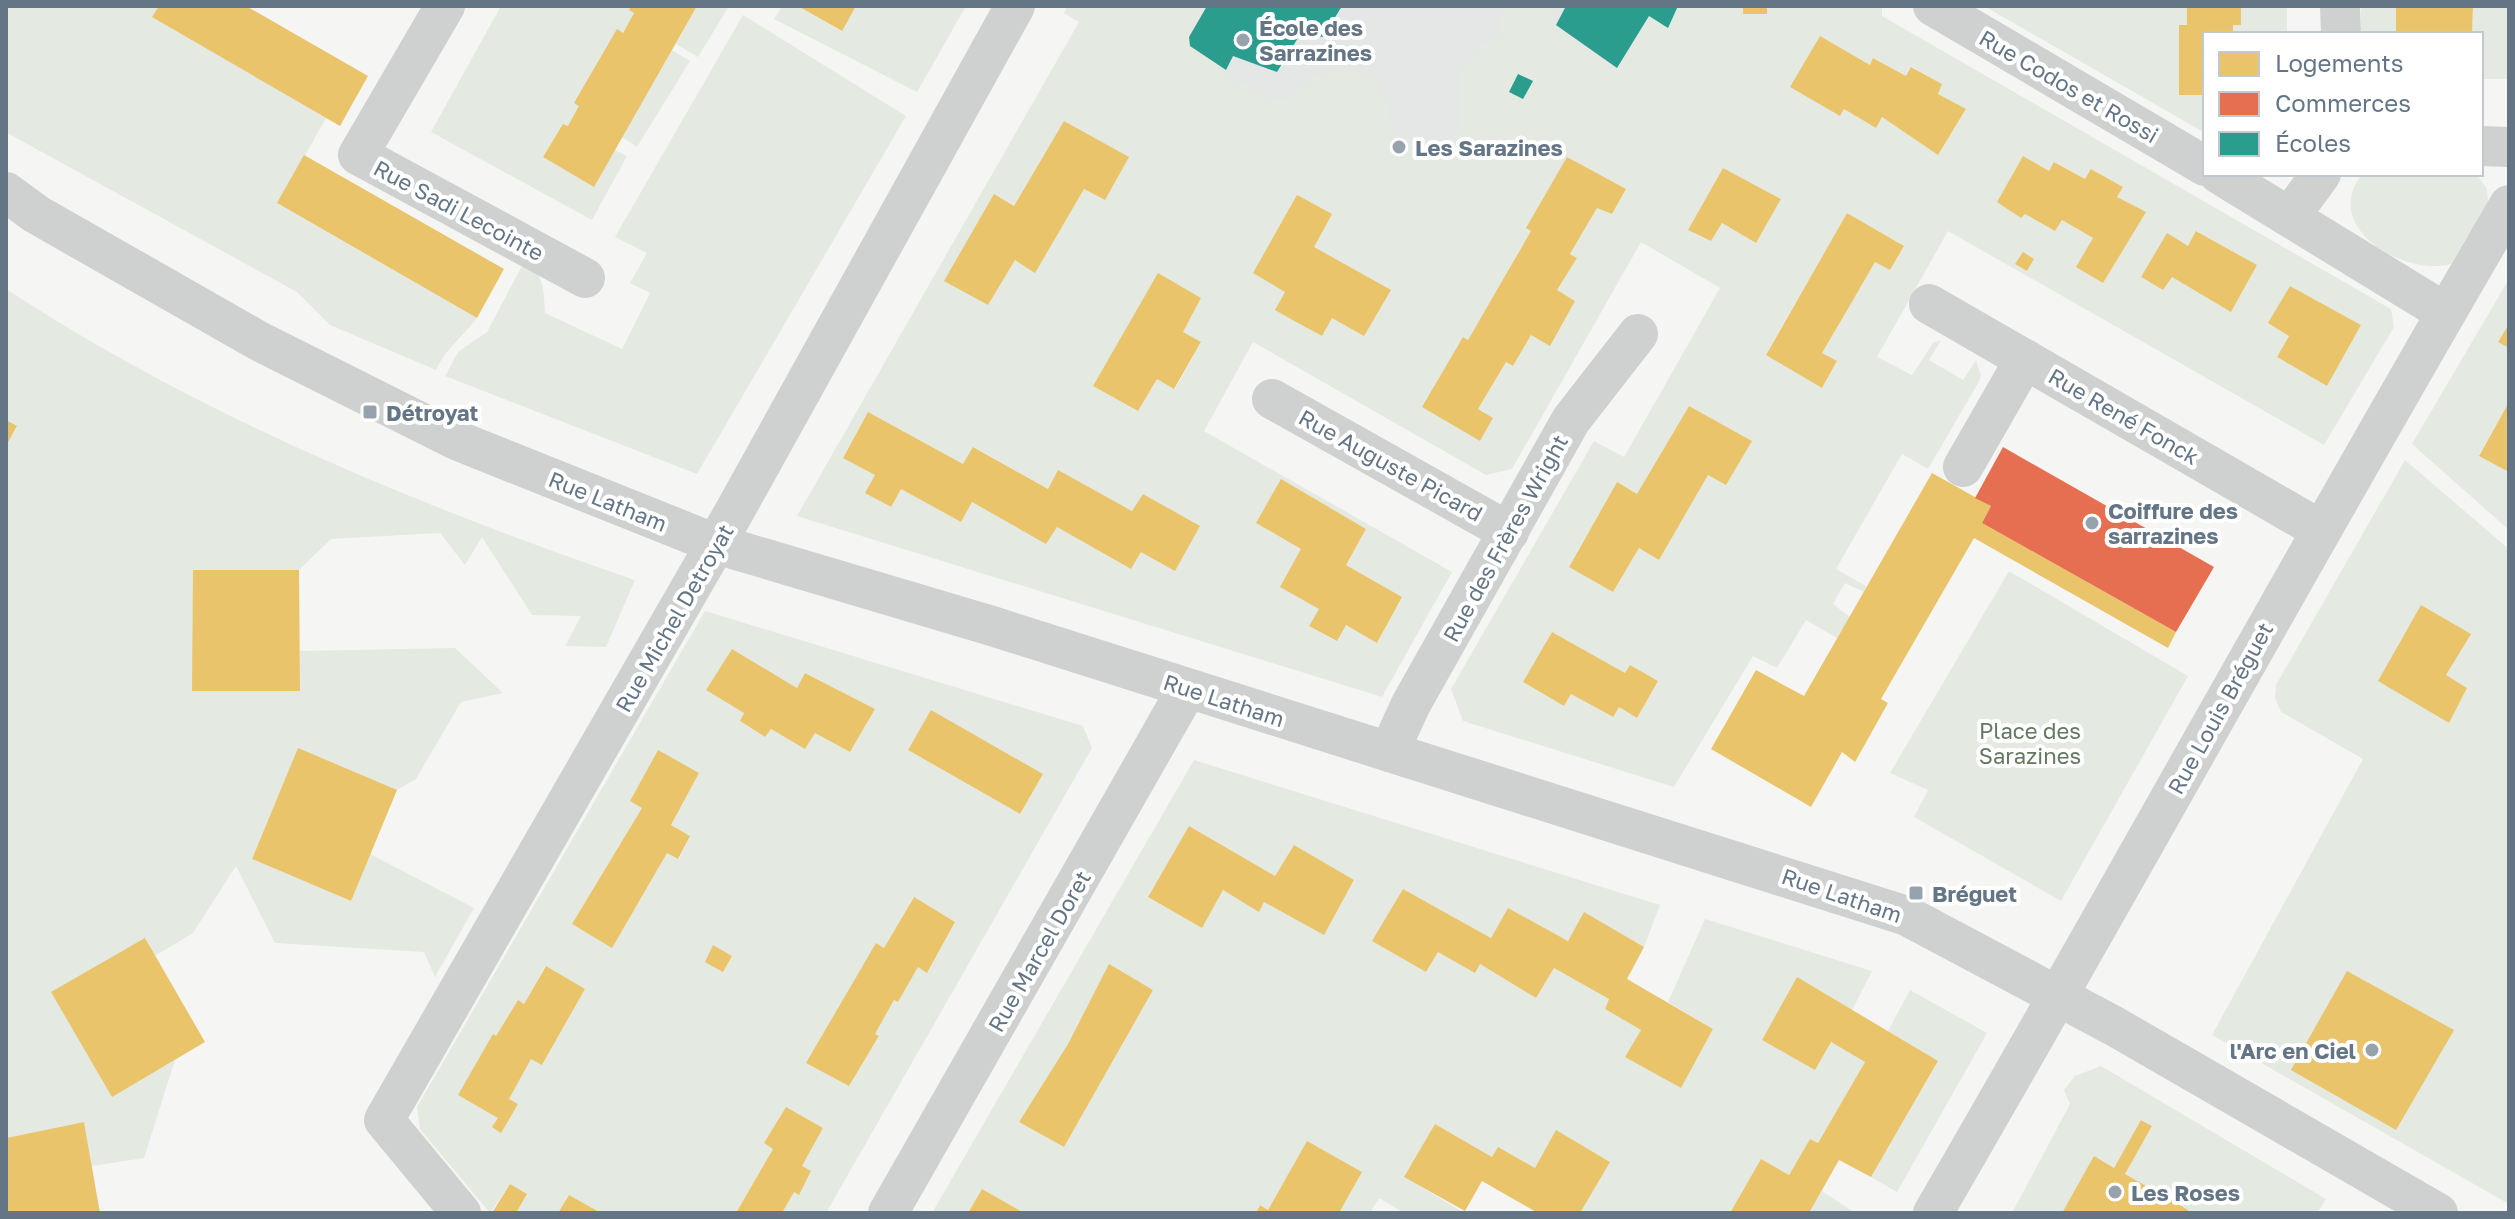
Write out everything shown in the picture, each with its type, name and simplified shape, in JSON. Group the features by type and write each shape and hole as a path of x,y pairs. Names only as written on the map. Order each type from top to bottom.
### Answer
{"street":[{"name":"Rue Sadi Lecointe","path":"445,6 358,155 585,278"},
{"name":"Rue Michel Detroyat","path":"461,1213 384,1120 716,544 1015,6"},
{"name":"Rue Codos et Rossi","path":"1933,6 2203,165"},
{"path":"2340,6 2341,32"},
{"path":"2483,146 2509,147"},
{"path":"2222,176 2446,313"},
{"path":"2290,216 2320,176"},
{"name":"Rue Latham","path":"6,192 36,214 257,340 456,440 716,544 992,626 1907,916 2059,996 2384,1199 2438,1213"},
{"name":"Rue Louis Bréguet","path":"1933,1213 2059,996 2319,529 2509,205"},
{"name":"Rue René Fonck","path":"1929,304 2319,529"},
{"name":"Rue des Frères Wright","path":"1389,752 1411,704 1571,420 1638,334"},
{"path":"1963,467 2025,359"},
{"name":"Rue Auguste Picard","path":"1272,399 1509,532"},
{"name":"Rue Marcel Doret","path":"888,1213 1187,689"}],"shaded area":[{"name":"Les Sarazines","path":"1068,6 1730,6 1729,104 1526,101 1450,233 1064,13"}],"green space":[{"path":"6,6 159,6 153,17 326,118 278,204 477,318 436,370 330,325 297,292 9,134 6,132"},
{"path":"501,6 631,6 629,10 634,13 568,126 563,124 543,157 593,186 615,150 627,156 592,220 431,132"},
{"path":"697,6 729,6 698,57 676,44"},
{"path":"782,6 798,6 841,31 856,6 966,6 917,92 774,19"},
{"path":"1068,6 1207,6 1189,44 1226,70 1226,76 1276,102 1320,75 1342,70 1356,71 1367,75 1381,89 1394,134 1414,145 1434,147 1443,145 1456,131 1460,118 1459,80 1462,68 1477,49 1498,37 1504,6 1551,6 1556,25 1617,68 1649,16 1668,28 1678,6 1743,6 1744,14 1766,14 1767,6 1882,6 1882,16 2391,309 2394,327 2324,445 1948,231 1877,357 1912,375 1933,343 1941,340 1929,360 1963,380 1976,360 1981,376 1977,385 1928,469 1902,454 1836,569 1866,586 1864,592 1845,583 1833,604 1850,617 1837,638 1806,620 1777,668 1753,656 1674,787 1463,721 1451,689 1594,441 1624,457 1720,288 1641,242 1512,469 1486,475 1253,342 1204,431 1452,572 1382,697 797,516 1079,22 1064,13","holes":["1820,36 1870,65 1874,58 1906,76 1912,67 1942,84 1938,94 1966,110 1938,155 1882,117 1876,128 1844,109 1840,116 1791,87","1064,121 1128,157 1105,200 1084,189 1035,272 1015,260 988,305 994,194 1014,206","2023,156 2049,171 2055,162 2085,179 2092,169 2122,187 2117,197 2145,213 2103,283 2077,267 2093,238 2062,220 2055,231 2025,214 2021,217 1997,202","1567,157 1626,190 1612,214 1597,208 1570,254 1577,258 1557,290 1575,301 1550,345 1531,335 1513,366 1506,362 1478,409 1493,418 1480,441 1423,407 1463,337 1468,340 1531,231","1723,168 1781,199 1756,243 1722,223 1711,241 1688,230","1847,213 1904,246 1890,270 1875,262 1822,353 1837,362 1822,388 1766,354","2197,231 2257,265 2231,312 2172,277 2163,290 2141,277 2167,234 2188,246","1158,274 1201,298 1183,332 1201,343 1175,389 1157,379 1138,411 1093,386","2290,286 2361,325 2327,386 2277,357 2289,336 2269,323","1285,292 1332,318 1322,336 1276,310","1689,406 1752,441 1726,485 1708,475 1659,560 1639,548 1613,592 1569,566 1617,482 1637,494","868,412 963,464 974,447 1048,489 1058,471 1132,511 1143,494 1199,526 1141,552 1131,569 1057,527 1046,543 972,502 961,522 901,489 890,507 866,493 875,475 843,457","1281,480 1366,529 1346,565 1402,597 1378,642 1346,625 1336,641 1309,626 1319,609 1301,549 1256,523","1552,632 1625,673 1630,665 1658,681 1637,718 1619,707 1612,717 1571,694 1564,706 1523,682"]},
{"path":"1984,6 2187,6 2187,25 2179,25 2179,95 2203,95 2203,132"},
{"path":"2241,6 2287,6 2287,32 2233,32 2233,25 2241,24"},
{"path":"2361,6 2396,6 2396,32 2361,32"},
{"path":"2473,6 2509,6 2509,79 2483,79 2483,32 2472,32"},
{"path":"743,15 906,116 697,474 445,376 458,352 487,332 525,260 539,277 545,313 622,349 650,293 630,283 647,253 615,237"},
{"path":"672,50 690,61 637,147 622,137"},
{"path":"2361,176 2477,176 2487,189 2488,202 2451,264 2432,266 2412,263 2374,244 2360,230 2352,213 2352,194"},
{"path":"2509,279 2509,324 2498,342 2509,348 2509,402 2479,455 2509,472 2509,530 2412,444"},
{"path":"6,289 155,378 312,454 472,521 635,580 606,647 565,646 581,616 532,615 482,537 465,565 440,533 331,539 299,570 193,570 193,691 299,691 300,651 455,648 503,693 461,702 416,779 397,790 298,749 252,859 351,901 370,854 474,908 435,977 424,952 275,943 236,866 193,933 155,956 145,938 112,1096 175,1060 144,1158 92,1166 84,1122 6,1138 6,446 17,427 6,420"},
{"path":"2405,460 2509,549 2509,1204 2212,1035 2363,759 2281,712 2275,698 2276,685","holes":["2421,605 2470,634 2446,675 2467,688 2449,723 2379,681"]},
{"name":"Place des Sarazines","path":"2009,571 2188,676 2061,901 1914,817 1928,790 1890,773"},
{"path":"705,611 1083,726 1092,748 826,1213 782,1213 794,1192 799,1194 811,1172 802,1166 823,1128 786,1107 764,1143 773,1149 736,1213 601,1213 569,1195 558,1213 516,1213 527,1194 510,1184 490,1213 420,1129 417,1107","holes":["732,649 797,688 806,673 875,709 850,752 815,733 805,749 771,729 765,737 740,721 744,713 707,690","932,711 1043,774 1020,814 908,750","658,751 699,773 671,825 690,836 679,859 667,853 612,947 572,924 642,808 630,801","913,898 955,922 928,972 918,967 898,1002 894,1000 875,1034 879,1037 849,1086 807,1063 876,944 884,948","545,966 585,989 543,1064 531,1059 509,1099 517,1104 493,1127 498,1118 496,1036 517,1001 524,1004"]},
{"path":"1194,760 1660,905 1644,947 1584,913 1568,941 1508,908 1491,938 1403,889 1373,941 1426,972 1438,952 1480,964 1536,998 1554,968 1609,999 1605,1009 1641,1030 1626,1057 1681,1088 1713,1029 1668,1002 1705,919 1872,971 1852,1010 1797,978 1762,1040 1815,1069 1831,1042 1865,1062 1818,1143 1810,1139 1789,1175 1761,1159 1730,1213 1580,1213 1609,1161 1556,1131 1535,1168 1498,1147 1492,1157 1435,1124 1405,1177 1464,1213 1404,1213 1379,1198 1370,1213 1339,1213 1362,1172 1307,1142 1268,1210 1260,1205 1256,1213 1024,1213 982,1189 968,1213 932,1213","holes":["1189,826 1275,876 1294,845 1354,881 1324,934 1264,902 1259,911 1223,890 1202,928 1148,897","1109,965 1153,990 1064,1147 1019,1122 1068,1044"]},
{"path":"1910,990 1987,1033 1897,1192 1871,1177 1938,1062 1888,1031"},
{"path":"2101,1066 2326,1199 2317,1213 2186,1213 2187,1210 2125,1174 2152,1126 2142,1120 2114,1168 2094,1157 2062,1213 2012,1213 2070,1104 2064,1090 2075,1076"},
{"path":"1822,1191 1855,1213 1809,1213"}],"building: Logements":[{"path":"159,6 246,6 368,76 340,126 152,17"},
{"path":"631,6 697,6 594,187 543,157 563,124 568,126 579,106 574,103 617,29 623,33 634,13 629,10"},
{"path":"798,6 856,6 842,31"},
{"path":"1743,6 1767,6 1767,14 1743,14"},
{"path":"2187,6 2241,6 2241,25 2233,25 2233,32 2203,32 2203,95 2179,95 2179,25 2187,25"},
{"path":"2396,6 2473,6 2472,32 2396,32"},
{"path":"1820,36 1870,65 1873,58 1906,76 1911,67 1942,84 1938,94 1966,109 1938,155 1882,117 1876,128 1844,109 1840,116 1790,87"},
{"path":"1064,121 1129,157 1105,200 1084,189 1035,273 1015,260 988,305 944,281 994,194 1014,206"},
{"path":"304,155 504,269 477,318 277,203"},
{"path":"2023,156 2049,171 2054,162 2085,179 2091,169 2123,187 2117,197 2146,212 2103,283 2076,267 2093,238 2062,220 2055,231 2025,214 2021,218 1997,202"},
{"path":"1567,157 1626,189 1612,214 1597,208 1570,254 1577,258 1557,290 1575,301 1550,346 1531,335 1513,366 1506,362 1478,409 1493,418 1480,441 1422,407 1463,337 1468,340 1531,231 1526,228"},
{"path":"1723,168 1781,199 1756,243 1722,223 1711,241 1688,230"},
{"path":"1297,195 1332,214 1314,247 1391,290 1364,336 1332,318 1322,336 1275,310 1285,292 1253,273"},
{"path":"1847,213 1904,246 1890,270 1875,262 1822,353 1837,361 1822,388 1766,355"},
{"path":"2196,231 2257,265 2231,312 2172,277 2163,290 2141,277 2167,233 2188,246"},
{"path":"2023,252 2034,259 2027,271 2015,264"},
{"path":"1158,273 1201,298 1183,332 1201,342 1174,389 1157,379 1138,411 1093,386"},
{"path":"2290,286 2361,325 2327,386 2277,357 2289,336 2268,323"},
{"path":"2509,324 2509,348 2498,342"},
{"path":"2509,402 2509,472 2479,456"},
{"path":"1689,406 1752,441 1726,485 1708,475 1659,560 1639,548 1613,592 1569,567 1617,482 1637,494"},
{"path":"868,412 963,464 973,447 1048,489 1058,470 1132,511 1143,494 1200,526 1175,571 1141,552 1131,569 1057,527 1046,544 972,502 961,522 901,489 891,507 865,493 875,475 843,458"},
{"path":"6,420 17,426 6,446"},
{"path":"1932,473 1991,506 1982,523 2176,632 2168,648 1974,538 1881,699 1888,703 1855,762 1842,752 1811,807 1711,749 1756,670 1804,696"},
{"path":"1281,479 1366,529 1346,565 1402,597 1377,643 1346,625 1337,641 1309,626 1319,609 1280,587 1301,549 1256,523"},
{"path":"193,570 299,570 300,691 192,691"},
{"path":"2421,605 2471,634 2446,675 2467,688 2449,723 2378,681"},
{"path":"1552,632 1625,673 1630,665 1658,681 1637,718 1619,707 1613,717 1571,694 1564,706 1523,682"},
{"path":"732,649 797,688 805,673 875,709 850,752 815,733 805,749 771,729 765,737 740,721 744,713 706,690"},
{"path":"931,710 1043,774 1020,814 908,750"},
{"path":"298,748 397,790 351,901 252,859"},
{"path":"658,750 699,773 671,825 690,836 678,859 667,853 612,948 572,924 642,808 630,801"},
{"path":"1189,826 1275,876 1294,845 1354,880 1324,935 1264,902 1259,912 1223,890 1202,928 1148,897"},
{"path":"1403,889 1491,938 1508,908 1568,941 1584,912 1644,947 1627,979 1713,1029 1681,1088 1625,1057 1641,1030 1605,1009 1609,999 1554,968 1536,998 1480,964 1475,973 1438,952 1426,972 1372,941"},
{"path":"914,897 955,922 927,973 918,967 898,1002 894,1000 875,1034 879,1036 849,1086 806,1063 876,943 884,948"},
{"path":"145,938 205,1042 112,1097 51,992"},
{"path":"713,945 732,956 723,972 705,962"},
{"path":"1109,964 1153,990 1064,1147 1019,1122 1068,1044"},
{"path":"546,966 585,989 542,1065 531,1059 509,1099 518,1104 501,1133 492,1127 498,1118 458,1095 493,1034 496,1036 518,1000 524,1004"},
{"name":"l'Arc en Ciel","path":"2347,971 2454,1030 2396,1130 2291,1070"},
{"path":"1797,977 1938,1061 1871,1177 1839,1160 1809,1213 1730,1213 1761,1159 1789,1175 1810,1139 1818,1143 1865,1062 1831,1042 1815,1070 1762,1040"},
{"path":"786,1107 823,1128 802,1166 811,1171 799,1195 794,1192 782,1213 736,1213 773,1149 764,1143"},
{"name":"Les Roses","path":"2141,1120 2152,1126 2125,1174 2188,1210 2186,1213 2062,1213 2094,1156 2114,1168"},
{"path":"84,1122 100,1213 6,1213 6,1138"},
{"path":"1435,1124 1492,1157 1498,1147 1535,1168 1556,1130 1610,1162 1580,1213 1538,1213 1482,1181 1465,1211 1404,1177"},
{"path":"1307,1141 1362,1172 1339,1213 1256,1213 1260,1205 1268,1210"},
{"path":"510,1184 527,1194 516,1213 492,1213"},
{"path":"982,1189 1024,1213 968,1213"},
{"path":"569,1195 601,1213 558,1213"}],"building: Commerces":[{"path":"2003,447 2214,567 2176,632 1982,523 1991,506 1975,498"}],"building: Écoles":[{"name":"École des Sarrazines","path":"1207,6 1342,6 1323,37 1301,33 1277,72 1233,56 1226,70 1190,46 1189,37"},
{"path":"1566,6 1678,6 1668,28 1649,16 1617,68 1556,25"},
{"path":"1518,74 1533,81 1523,99 1509,92"}],"place":[{"name":"École des Sarrazines","path":"1243,40"},
{"name":"Les Sarazines","path":"1399,147"},
{"name":"Détroyat","path":"370,412"},
{"name":"Coiffure des sarrazines","path":"2092,523"},
{"name":"Bréguet","path":"1916,893"},
{"name":"l'Arc en Ciel","path":"2372,1050"},
{"name":"Les Roses","path":"2115,1192"}]}
